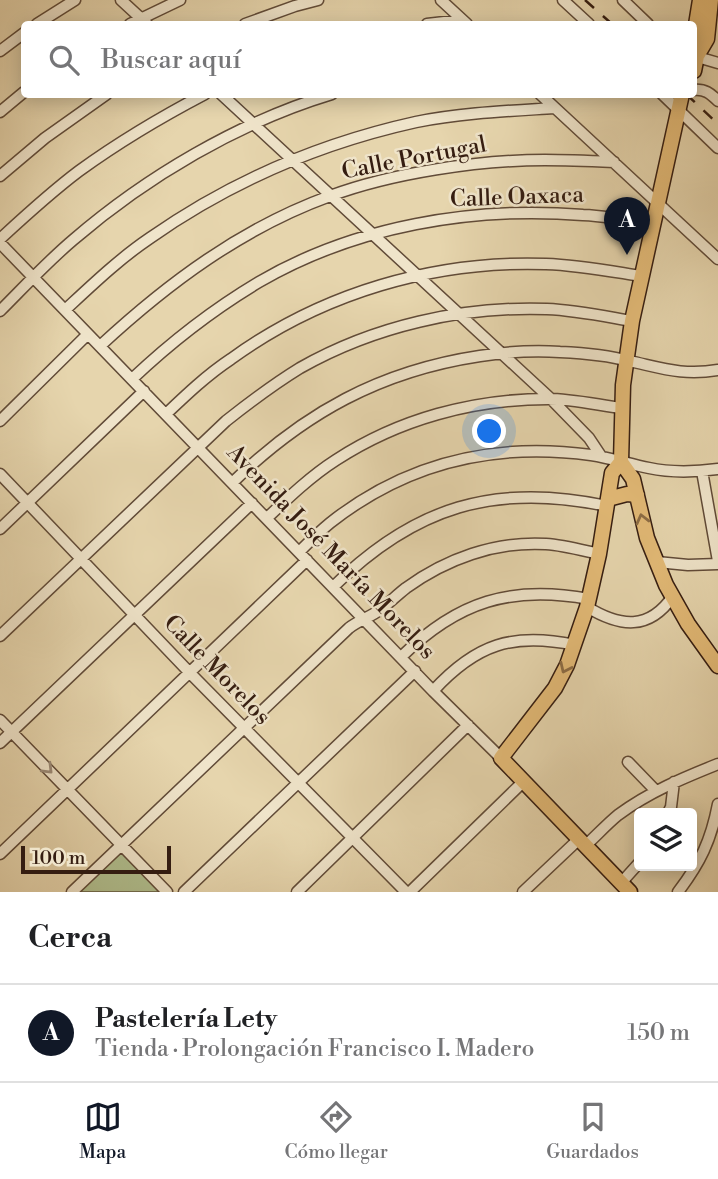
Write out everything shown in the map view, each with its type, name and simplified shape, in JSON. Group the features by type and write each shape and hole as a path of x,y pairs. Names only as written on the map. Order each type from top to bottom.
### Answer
{"main road":[{"path":"697,29 707,3"},
{"path":"697,57 707,39 707,3"},
{"path":"681,98 632,321 622,408 621,462 633,479 647,538 673,596 688,624 716,662"},
{"path":"500,758 555,688 575,645 599,554 612,473 621,462"},
{"path":"607,502 627,494 637,495"},
{"name":"Avenida José María Morelos","path":"500,758 625,888"}],"street":[{"path":"42,21 75,0"},
{"path":"121,0 143,21"},
{"path":"146,21 180,0"},
{"path":"252,21 318,0"},
{"path":"441,0 463,21"},
{"path":"563,0 586,21"},
{"path":"623,0 645,21"},
{"path":"0,51 21,35"},
{"path":"697,61 718,63"},
{"path":"697,90 710,93 718,101"},
{"path":"0,112 21,94"},
{"path":"0,176 45,138 101,98"},
{"path":"0,241 37,205 78,172 122,141 198,98"},
{"path":"225,98 551,399 589,438 601,456"},
{"path":"0,311 73,240 159,176 205,148 321,98"},
{"path":"544,98 718,260"},
{"path":"666,98 718,148"},
{"path":"65,310 105,273 182,216 242,182 292,160 354,138 419,122 485,113 554,108"},
{"name":"Calle Portugal","path":"100,346 141,308 184,274 231,244 330,195 401,177 474,165 543,160 614,162"},
{"name":"Calle Oaxaca","path":"132,379 194,325 261,281 325,251 373,234 429,222 500,214 582,214 652,224"},
{"name":"Avenida José María Morelos","path":"0,241 500,758"},
{"path":"166,414 230,359 268,334 328,303 374,286 461,267 515,263 587,267 641,276"},
{"path":"0,636 226,421 261,394 324,356 374,335 421,321 458,314 505,309 547,309 632,321"},
{"path":"0,421 88,334"},
{"path":"232,483 287,434 321,411 378,383 417,369 455,360 501,353 559,352 626,360 673,372 700,373 718,370"},
{"path":"0,529 144,391"},
{"path":"267,518 300,487 336,460 417,420 461,407 505,401 551,399 622,408"},
{"path":"0,854 189,672 303,556 329,524 362,500 399,480 437,465 477,455 518,450 601,456 669,471 718,469"},
{"path":"657,562 688,565 718,563 702,471"},
{"name":"Calle Morelos","path":"0,474 189,672 408,892"},
{"path":"333,587 357,563 383,543 443,512 475,503 519,497 541,496 607,502"},
{"path":"0,743 253,503"},
{"path":"72,892 349,628 380,610 404,589 432,571 461,557 519,544 547,544 599,554"},
{"path":"401,657 422,636 447,620 482,603 501,598 531,593 560,594 588,603 599,615 628,623 642,622 654,617 665,608 673,596"},
{"path":"433,691 451,671 473,656 497,645 549,639 575,645"},
{"path":"184,892 415,671"},
{"path":"0,720 167,892"},
{"path":"297,892 468,725"},
{"path":"628,762 656,791"},
{"path":"523,892 617,816 656,791 718,764"},
{"path":"408,892 523,782"},
{"path":"670,808 674,782"},
{"path":"678,892 697,867 710,838 718,804"},
{"path":"625,888 635,871"}],"green space":[{"path":"122,848 164,892 76,892"}],"railway":[{"path":"585,0 609,21"},
{"path":"690,98 718,124"}],"place":[{"name":"Pastelería Lety","path":"627,255"}]}
